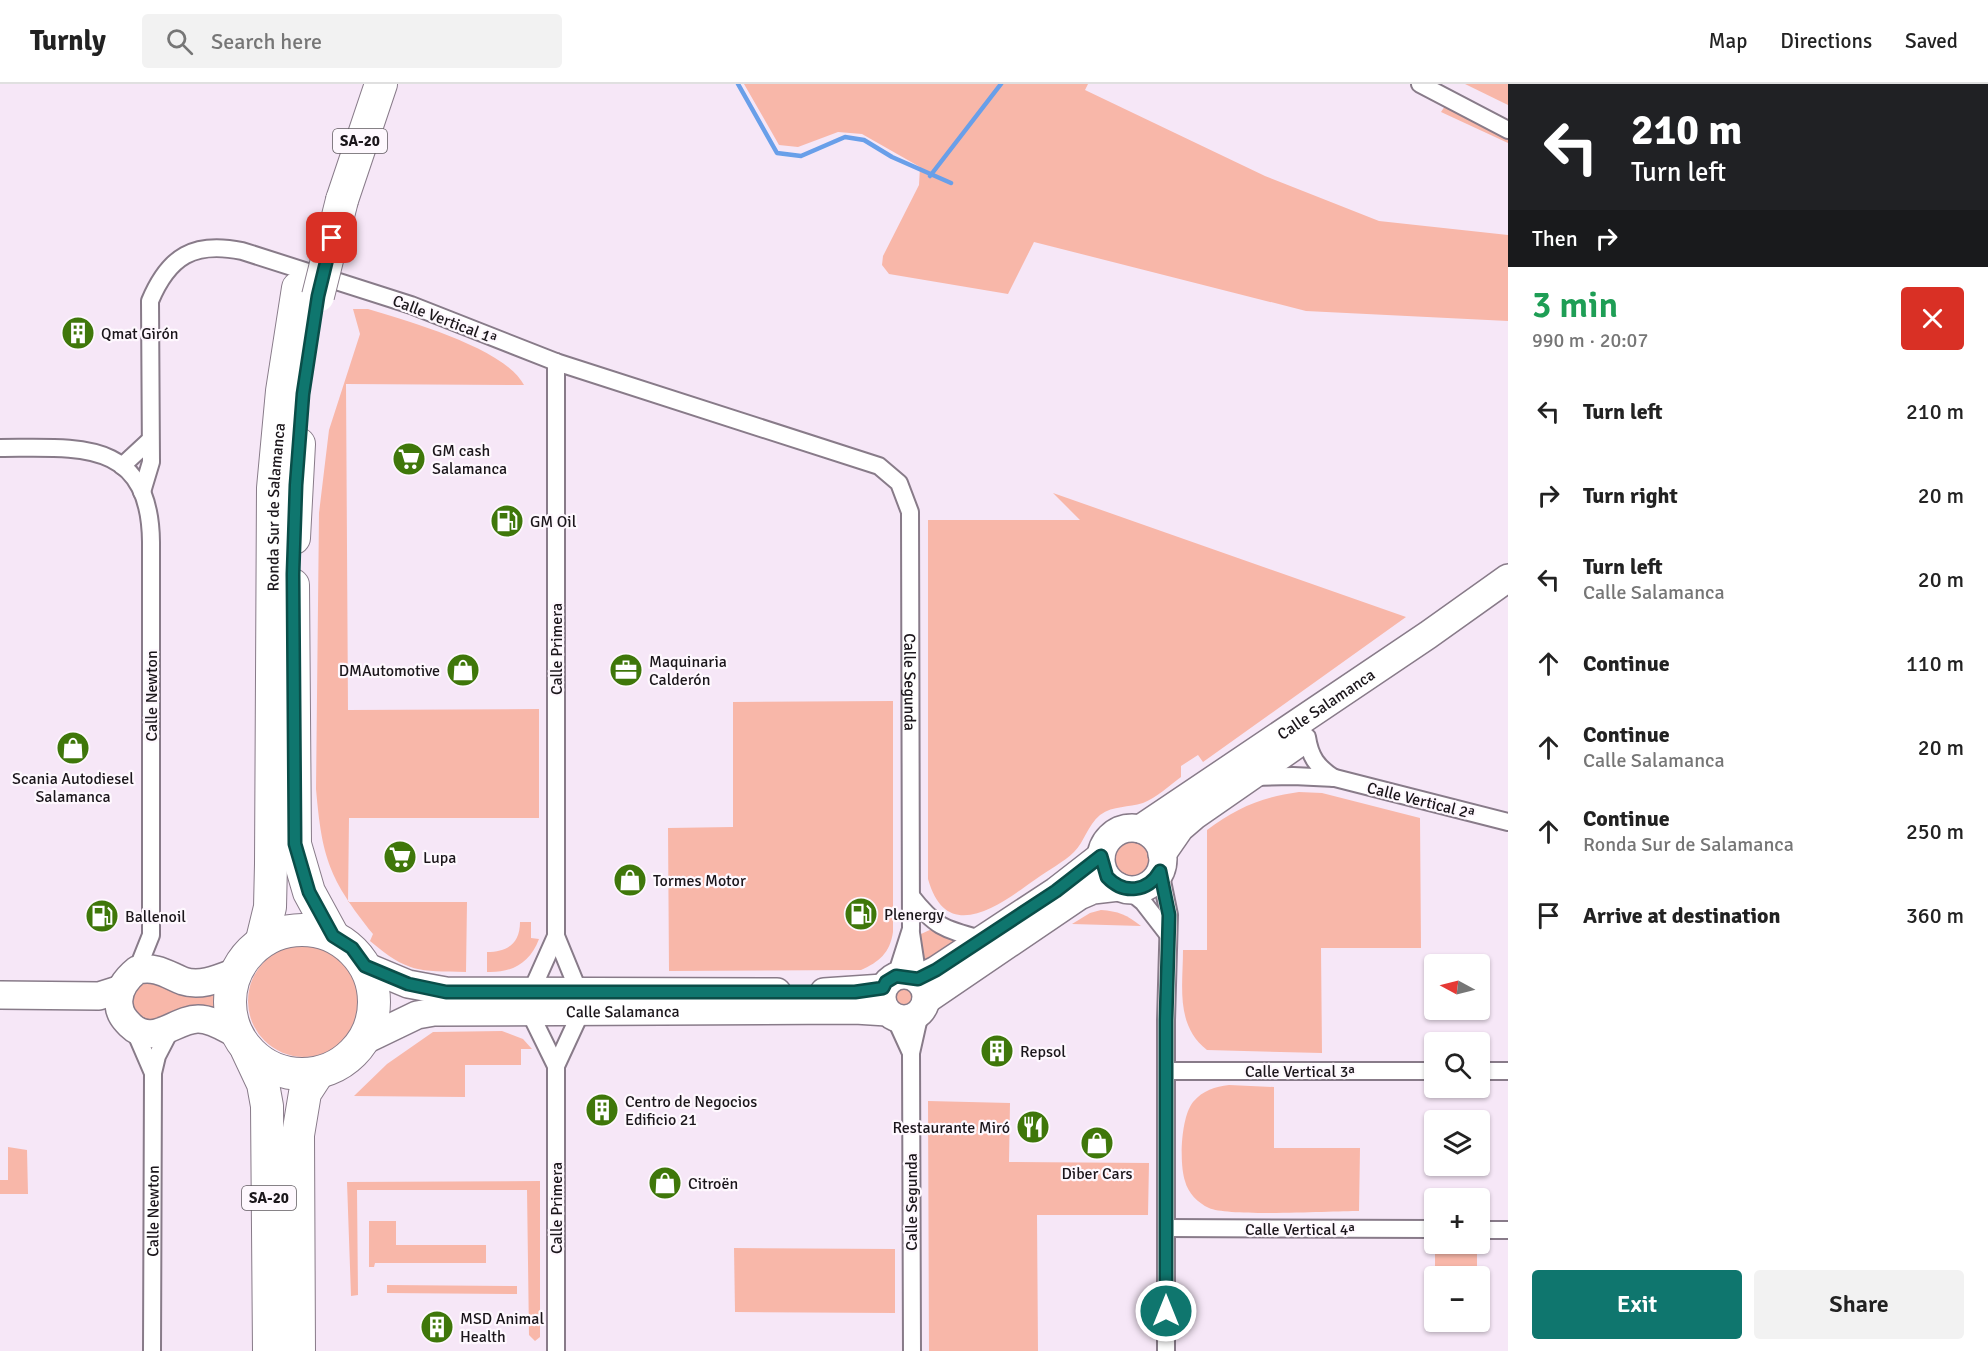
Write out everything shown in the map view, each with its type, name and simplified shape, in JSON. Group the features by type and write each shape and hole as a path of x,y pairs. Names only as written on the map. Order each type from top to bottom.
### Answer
{"highway":[{"name":"Ronda Sur de Salamanca","path":"262,940 270,907 273,488 282,391 359,84"},
{"name":"Ronda Sur de Salamanca","path":"332,197 381,84"},
{"name":"Ronda Sur de Salamanca","path":"308,292 293,574 295,844 309,892 333,936"},
{"name":"Ronda Sur de Salamanca","path":"242,1042 267,1066 292,1074 318,1073 336,1066 351,1056 363,1041 373,1017 374,991 365,966 352,948 333,936 309,929 293,930 262,940 247,954 236,972 229,1003 242,1042 263,1084 267,1106 269,1351"},
{"name":"SA-20","path":"298,1351 298,1135 305,1093 318,1073"}],"main road":[{"name":"Calle Salamanca","path":"1161,862 1180,828 1194,816 1307,737 1503,587"},
{"name":"Calle Salamanca","path":"1140,829 1433,641"},
{"path":"904,998 1079,896 1093,890 1143,887 1150,883 1161,862 1152,836 1140,829 1127,828 1114,833 1105,843 1101,856 1103,871 1123,888"},
{"path":"904,998 936,970 1056,891 1101,856"},
{"name":"Calle Salamanca","path":"365,966 425,989 530,1001 855,1010 904,998"},
{"path":"0,1006 96,1006 128,1000 148,968 165,971 185,981 196,982 210,981 236,972"},
{"path":"0,995 99,996 128,1000 150,1034 171,1029 190,1020 200,1019 242,1042"},
{"name":"Calle Salamanca","path":"363,1041 417,1015 530,1001"}],"street":[{"path":"1420,84 1508,130"},
{"name":"Calle Vertical 1ª","path":"142,492 151,462 149,441 150,301 159,280 174,261 196,249 217,246 242,251 411,305 556,362 867,461 891,474"},
{"name":"Calle Primera","path":"556,362 556,936 580,1002 556,1066 556,1351"},
{"path":"0,448 68,448 95,452 113,458 122,466 149,441"},
{"name":"Calle Newton","path":"122,466 132,476 142,492 151,542 151,935 128,1000 153,1073"},
{"name":"Calle Segunda","path":"891,474 904,492 909,512 911,929 904,998 912,1053 912,1351"},
{"name":"Calle Vertical 2ª","path":"1307,737 1309,753 1320,769 1335,778"},
{"name":"Calle Vertical 2ª","path":"1250,777 1335,778 1508,822"},
{"path":"1161,862 1169,915 1166,1071 1166,1351"},
{"path":"1123,888 1143,902 1167,933"},
{"path":"911,896 928,918 951,930 981,939"},
{"name":"Calle Newton","path":"151,935 165,971"},
{"name":"Calle Primera","path":"556,936 530,1001 556,1066"},
{"name":"Calle Segunda","path":"904,998 912,1053"},
{"name":"Calle Newton","path":"152,1351 153,1073 157,1056 171,1029"},
{"name":"Calle Vertical 3ª","path":"1166,1071 1424,1071"},
{"path":"1490,1071 1508,1071"},
{"name":"Calle Vertical 4ª","path":"1166,1228 1424,1229"},
{"path":"1490,1230 1508,1230"}],"shaded area":[{"path":"744,84 1088,84 1085,90 1265,176 1379,221 1508,235 1508,321 1306,311 1034,242 1008,294 889,274 882,265 883,256 919,185 920,167 862,134 838,132 798,147 779,145"},
{"path":"1465,84 1508,84 1508,105"},
{"path":"1445,106 1508,137 1508,143 1441,112"},
{"path":"353,309 368,309 477,348 497,359 524,385 346,384 348,710 539,709 539,818 349,818 348,900 337,882 325,851 316,789 319,513 329,430 360,334"},
{"path":"1053,493 1406,617 1203,762 1198,755 1181,766 1181,777 1153,798 1100,815 1074,852 1022,889 976,914 962,915 948,911 937,900 928,879 928,520 1080,520"},
{"path":"893,701 893,932 883,956 861,970 669,971 668,828 733,827 733,702"},
{"path":"1299,792 1322,793 1420,818 1421,948 1321,948 1322,1053 1207,1050 1190,1029 1185,1017 1182,991 1183,950 1207,950 1207,830 1228,815 1250,805 1273,797"},
{"path":"1132,841 1144,847 1150,859 1144,871 1132,877 1120,871 1114,859 1120,847"},
{"path":"349,902 467,902 466,972 425,970 404,965 370,941 373,934"},
{"path":"1101,910 1122,914 1141,926 1072,924 1090,913"},
{"path":"520,922 531,922 531,938 539,939 531,954 512,968 487,972 487,952 501,950 511,945 518,936"},
{"path":"934,928 961,939 926,962 921,954 921,934"},
{"path":"304,945 325,950 343,962 355,980 360,1001 355,1022 343,1040 325,1052 304,1057 283,1052 265,1040 253,1022 248,1001 253,980 265,962 283,950"},
{"path":"150,982 214,994 214,1009 181,1009 154,1021 142,1019 132,1009 132,996 141,985"},
{"path":"904,986 911,989 914,996 911,1003 904,1006 897,1003 894,996 897,989"},
{"path":"502,1031 523,1039 532,1049 521,1049 521,1065 465,1065 465,1097 354,1096 387,1064 433,1032"},
{"path":"1229,1085 1274,1087 1274,1148 1360,1148 1359,1211 1281,1213 1220,1211 1209,1208 1197,1200 1188,1190 1183,1173 1182,1140 1186,1118 1193,1102 1201,1095 1214,1088"},
{"path":"928,1101 1010,1103 1009,1162 1149,1163 1148,1215 1037,1215 1038,1351 929,1351"},
{"path":"8,1147 27,1150 28,1194 0,1194 0,1180 8,1180"},
{"path":"540,1181 540,1337 535,1341 529,1335 527,1190 357,1190 358,1295 351,1296 347,1182"},
{"path":"369,1221 396,1221 396,1245 486,1245 486,1263 375,1263 374,1267 369,1267"},
{"path":"734,1248 895,1249 895,1313 735,1312"},
{"path":"1435,1254 1477,1254 1477,1266 1435,1266"},
{"path":"387,1285 517,1286 517,1294 387,1293"}],"waterway":[{"path":"738,84 777,153 801,156 845,137 864,140 892,157 951,183"},
{"path":"930,176 1001,84"}],"place":[{"name":"Qmat Girón","path":"78,333"},
{"name":"GM cash Salamanca","path":"409,459"},
{"name":"GM Oil","path":"507,521"},
{"name":"DMAutomotive","path":"463,670"},
{"name":"Maquinaria Calderón","path":"626,670"},
{"name":"Scania Autodiesel Salamanca","path":"73,748"},
{"name":"Lupa","path":"400,857"},
{"name":"Tormes Motor","path":"630,880"},
{"name":"Plenergy","path":"861,914"},
{"name":"Ballenoil","path":"102,916"},
{"name":"Repsol","path":"997,1051"},
{"name":"Centro de Negocios Edificio 21","path":"602,1110"},
{"name":"Restaurante Miró","path":"1033,1127"},
{"name":"Diber Cars","path":"1097,1143"},
{"name":"Citroën","path":"665,1183"},
{"name":"MSD Animal Health","path":"437,1327"}],"route":[{"path":"332,238 318,296 303,394 296,485 293,574 295,844 298,861 309,892 333,936 352,948 365,966 408,984 446,992 855,992 883,988 886,982 896,976 906,975 918,979 936,970 1056,891 1101,856 1103,871 1107,877 1127,889 1143,887 1156,878 1160,871 1169,915 1166,1020 1166,1311"}]}
